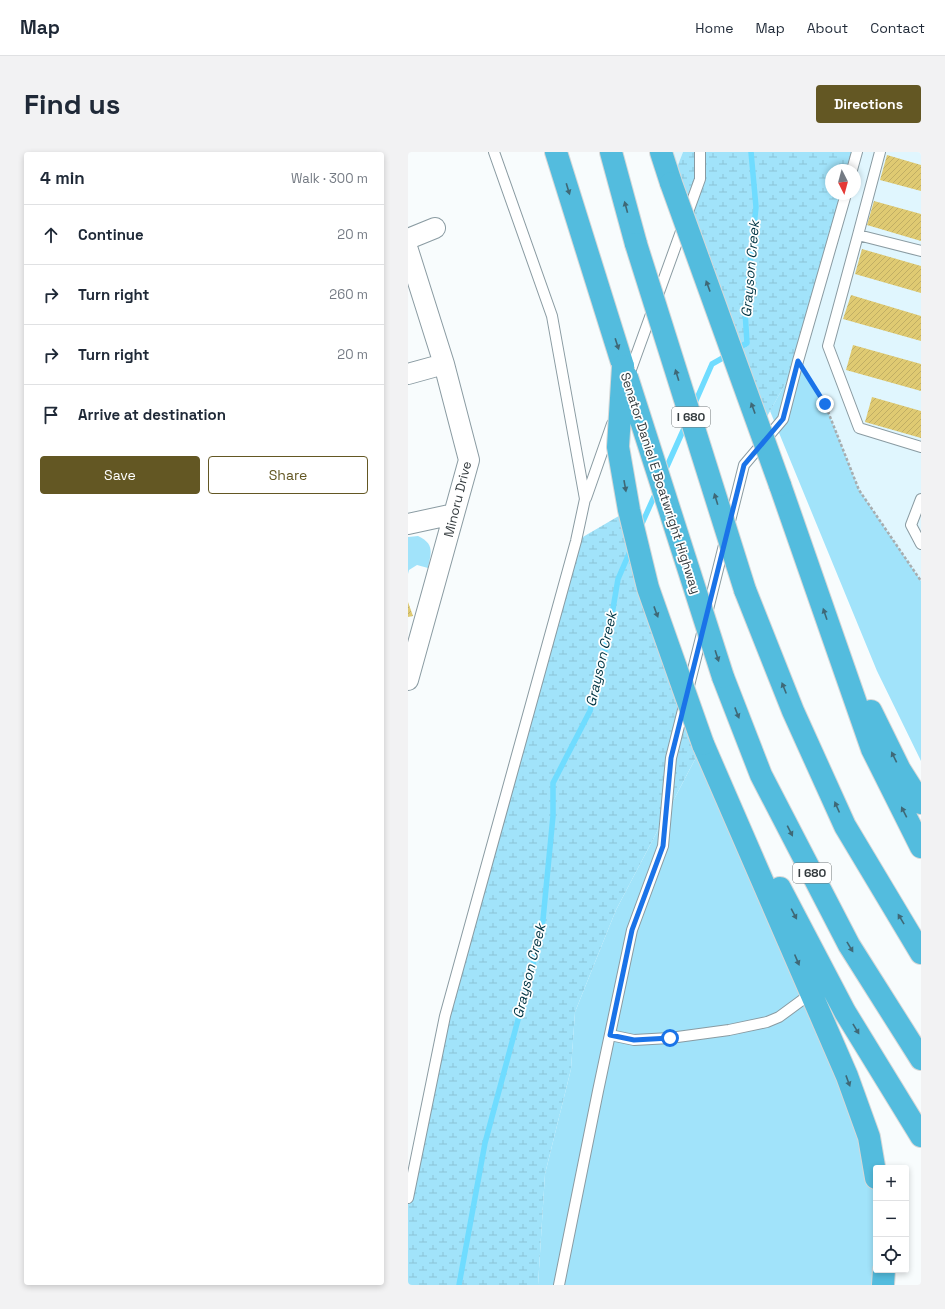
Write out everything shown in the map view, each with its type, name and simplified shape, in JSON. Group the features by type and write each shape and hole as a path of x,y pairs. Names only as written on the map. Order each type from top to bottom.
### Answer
{"highway":[{"name":"Senator Daniel E Boatwright Highway","path":"556,152 723,676 761,775 848,945 921,1059"},
{"name":"I 680","path":"611,152 636,244 745,590 793,711 845,826 921,953"},
{"path":"661,152 780,485 872,749 921,847"},
{"path":"623,366 618,448 629,510 648,588 703,744 847,1076 868,1138 873,1165"},
{"path":"835,644 900,770 921,803"},
{"path":"703,744 845,1012 921,1136"},
{"path":"883,1285 884,1273"}],"street":[{"path":"408,239 435,228"},
{"name":"Minoru Drive","path":"408,250 444,364 469,460 409,668"},
{"path":"408,374 444,364"},
{"path":"408,524 454,514"}],"lane":[{"path":"494,152 552,316 585,500"},
{"path":"408,1198 444,1016 576,541 585,500 700,179 700,152"},
{"path":"854,164 858,152"},
{"path":"880,152 828,346 859,428 921,447"},
{"path":"559,1285 632,930 663,846 671,758 744,465 783,419 844,200"},
{"path":"858,235 921,251"},
{"path":"921,499 911,525 921,544"},
{"path":"610,1035 634,1040 670,1038 729,1030 767,1022 779,1017 828,980"}],"path":[{"path":"798,361 825,404 860,490 921,581"}],"shaded area":[{"path":"661,152 683,152 671,183"},
{"path":"857,152 921,152 921,581 859,490 825,404 798,361 844,200 861,200 861,164 856,164"}],"green space":[{"path":"683,152 857,152 854,164 825,164 825,200 844,200 798,361 760,429 671,183"},
{"path":"798,361 825,404 859,490 921,581 921,761 877,671 770,411"},
{"path":"629,510 703,744 616,910 575,1012 571,1069 545,1174 538,1285 408,1285 408,1198 445,1016 576,541"},
{"path":"418,536 427,542 430,549 431,553 428,568 417,565 409,570 408,574 408,537"},
{"path":"703,744 873,1170 873,1273 877,1273 883,1285 538,1285 545,1174 571,1069 575,1012 616,910"}],"building":[{"path":"887,155 921,165 921,191 880,180"},
{"path":"874,201 921,214 921,241 867,225"},
{"path":"862,249 921,266 921,293 855,274"},
{"path":"851,295 921,316 921,341 843,319"},
{"path":"853,345 921,364 921,391 846,370"},
{"path":"872,397 921,411 921,438 865,422"},
{"path":"408,602 413,616 408,617"}],"waterway":[{"name":"Grayson Creek","path":"735,350 747,343 745,311 756,207 751,152"},
{"name":"Grayson Creek","path":"694,405 712,364 728,355"},
{"name":"Grayson Creek","path":"664,473 686,424"},
{"name":"Grayson Creek","path":"640,528 657,490"},
{"name":"Grayson Creek","path":"459,1285 485,1143 542,930 553,816 553,783 590,711 608,638 618,579 631,549"}],"route":[{"path":"670,1038 634,1040 610,1035 632,930 663,846 671,758 744,465 783,419 798,361 825,404"}]}
